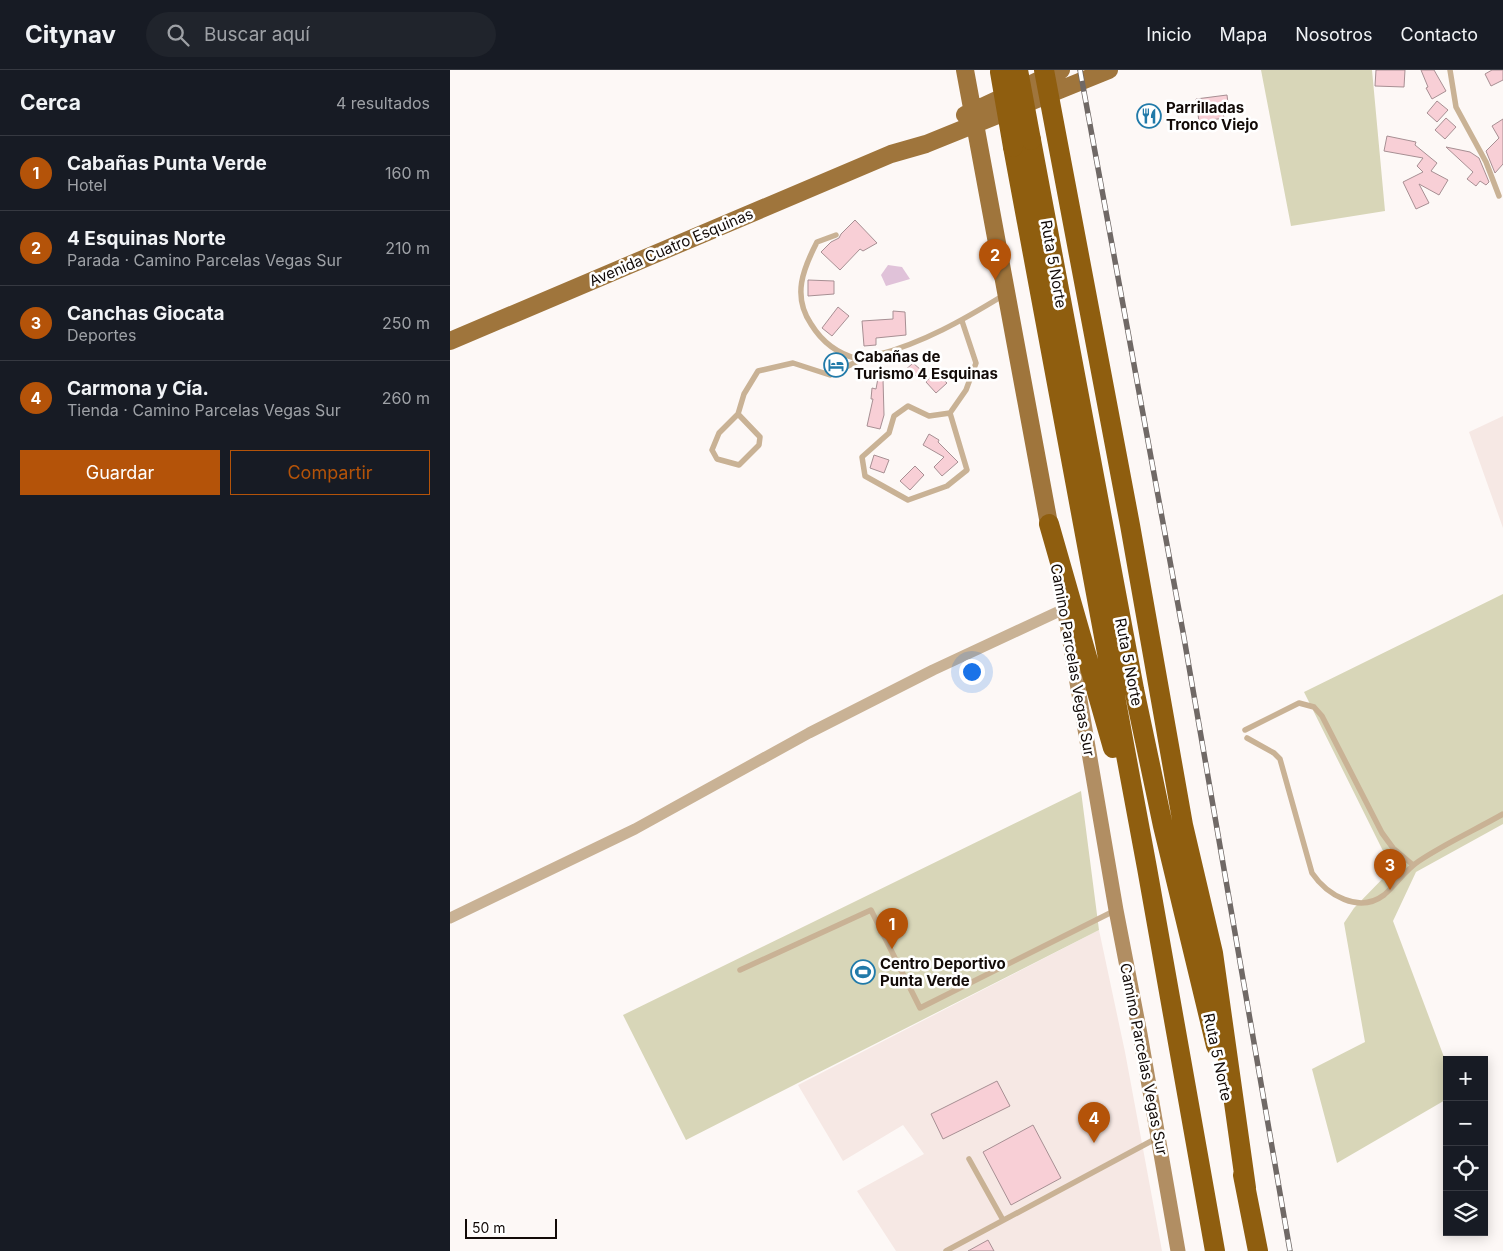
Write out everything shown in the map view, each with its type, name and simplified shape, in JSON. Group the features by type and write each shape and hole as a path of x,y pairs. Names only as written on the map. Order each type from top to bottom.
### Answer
{"highway":[{"name":"Ruta 5 Norte","path":"1006,71 1162,826 1214,1038 1258,1251"},
{"path":"1050,78 1183,825 1213,953 1246,1188"},
{"name":"Ruta 5 Norte","path":"1022,143 1215,1251"},
{"path":"1049,524 1147,868"}],"main road":[{"name":"Avenida Cuatro Esquinas","path":"891,154 937,140 973,118 1050,78 1092,75 1108,70"},
{"name":"Camino Parcelas Vegas Sur","path":"967,77 981,164 1049,524"},
{"path":"950,122 963,105 967,77"},
{"name":"Avenida Cuatro Esquinas","path":"450,341 891,154 950,122 973,118"},
{"path":"937,140 951,140 965,145 981,164"}],"street":[{"name":"Camino Parcelas Vegas Sur","path":"1049,524 1178,1251"},
{"path":"450,918 635,829 809,733 933,670 1064,609"}],"lane":[{"path":"1450,70 1456,107 1486,162 1499,196"},
{"path":"836,235 817,242 804,268 801,291 803,313 816,332 833,350 860,360"},
{"path":"738,414 760,437 758,445 739,465 717,459 712,450 719,433 738,414 744,394 758,371 793,363 830,375 860,360 904,348 962,321 1006,294"},
{"path":"950,413 967,470 947,486 908,500 864,476 862,457 889,434 894,416 908,406 929,416 950,413 966,390 976,363 962,321"},
{"path":"1245,730 1299,703 1314,707 1322,716 1382,833 1393,848 1413,865"},
{"path":"1247,738 1274,752 1280,759 1312,873 1331,893 1352,902 1373,900 1386,893 1413,865 1503,814"},
{"path":"740,970 871,910 920,1008 1116,910"},
{"path":"946,1251 1159,1137"},
{"path":"969,1160 1003,1220"}],"shaded area":[{"path":"1261,70 1372,70 1385,211 1291,226"},
{"path":"888,265 902,267 910,279 886,286 881,275"},
{"path":"1503,416 1503,528 1469,432"},
{"path":"1503,594 1503,824 1416,872 1393,921 1444,1056 1443,1101 1337,1163 1312,1069 1365,1042 1344,923 1354,908 1392,869 1304,692"},
{"name":"Centro Deportivo Punta Verde","path":"1081,791 1099,930 686,1140 623,1015"},
{"path":"1099,930 1125,1052 1162,1251 896,1251 857,1191 924,1154 903,1125 843,1161 798,1085"}],"building":[{"path":"1376,70 1405,70 1404,87 1375,86"},
{"path":"1421,70 1434,70 1446,91 1432,99 1426,88 1428,87"},
{"path":"1492,70 1503,70 1503,80 1491,86 1485,74"},
{"path":"1227,95 1229,112 1223,113 1224,118 1199,122 1196,99"},
{"path":"1437,101 1448,110 1437,122 1427,113"},
{"path":"1446,118 1456,127 1445,139 1435,130"},
{"path":"1503,119 1503,164 1495,173 1486,151 1499,138 1492,126"},
{"path":"1387,136 1416,142 1415,145 1437,163 1431,171 1448,180 1439,195 1419,184 1429,203 1416,209 1403,182 1423,172 1417,166 1423,158 1384,151"},
{"path":"1446,147 1470,152 1479,158 1489,182 1486,185 1480,181 1476,186 1467,179 1473,172"},
{"path":"855,220 877,243 863,251 860,249 840,270 821,252 831,242 839,238"},
{"path":"808,280 834,281 834,294 808,296"},
{"path":"838,307 849,316 832,336 822,328"},
{"path":"893,311 905,312 906,335 876,338 876,345 864,346 862,321 893,319"},
{"path":"913,363 921,370 910,381 902,373"},
{"path":"935,372 947,383 936,393 926,382"},
{"path":"878,378 883,379 884,415 880,429 867,426 873,399 871,399 872,388 876,389"},
{"path":"929,434 939,440 938,442 958,462 942,476 934,467 944,457 923,445"},
{"path":"874,455 889,460 884,473 870,468"},
{"path":"915,466 924,475 910,490 900,481"},
{"path":"997,1081 1010,1106 943,1139 931,1114"},
{"path":"1033,1125 1061,1178 1011,1205 983,1152"},
{"path":"988,1240 994,1251 968,1251"}],"railway":[{"path":"1080,70 1183,632 1290,1251"}],"place":[{"name":"Parrilladas Tronco Viejo","path":"1149,116"},
{"name":"4 Esquinas Norte","path":"995,280"},
{"name":"Cabañas de Turismo 4 Esquinas","path":"836,365"},
{"name":"Canchas Giocata","path":"1390,890"},
{"name":"Cabañas Punta Verde","path":"892,949"},
{"name":"Centro Deportivo Punta Verde","path":"863,972"},
{"name":"Carmona y Cía.","path":"1094,1143"}]}
